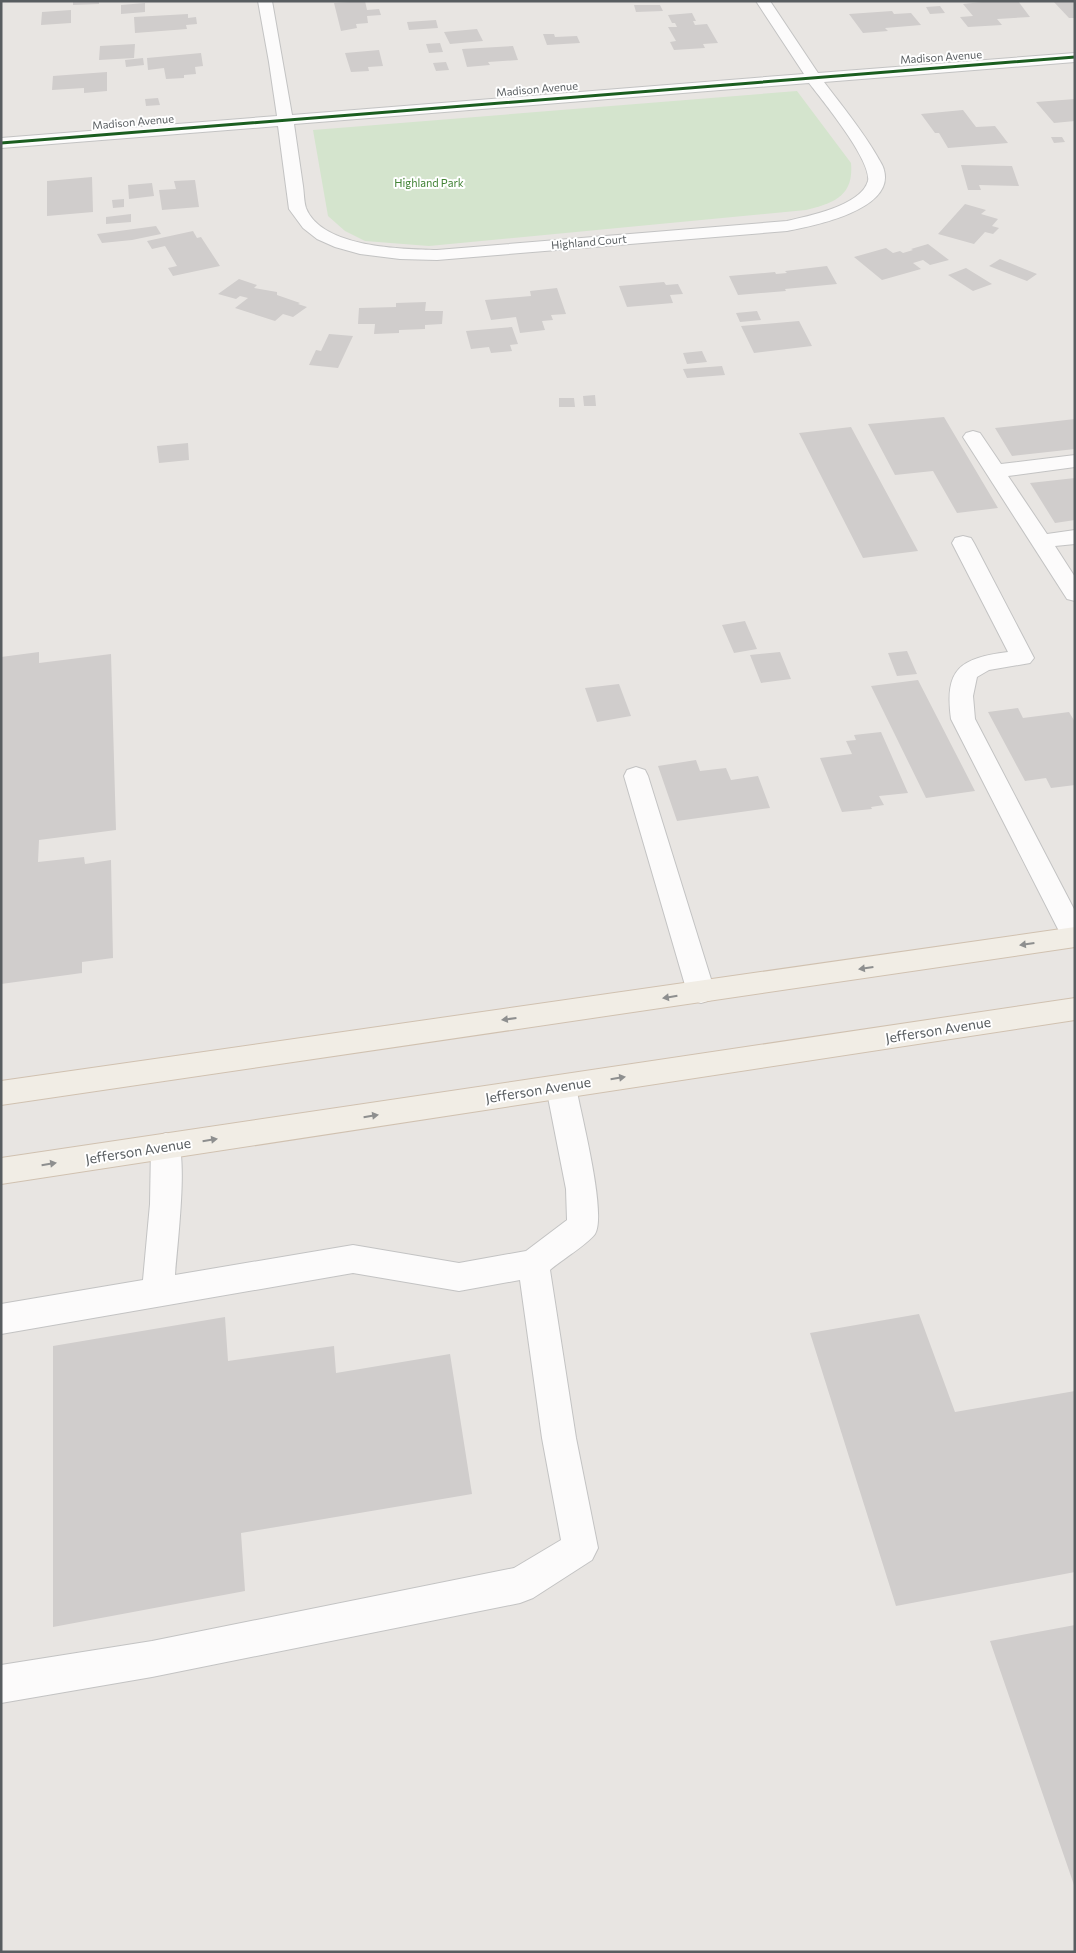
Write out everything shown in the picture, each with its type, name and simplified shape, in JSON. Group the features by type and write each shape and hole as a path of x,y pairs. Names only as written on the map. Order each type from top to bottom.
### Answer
{"main road":[{"path":"1,1093 1075,937"},
{"name":"Jefferson Avenue","path":"1,1171 1075,1009"}],"street":[{"name":"Highland Court","path":"265,1 298,209 302,217 313,228 350,247 401,254 437,255 787,226 820,219 846,210 860,201 871,192 876,181 876,170 862,144 813,77 763,1"},
{"name":"Madison Avenue","path":"1,143 1075,57"},
{"path":"973,437 1075,594"},
{"path":"995,471 1075,461"},
{"path":"1041,541 1075,537"},
{"path":"963,543 1022,658 983,664 966,673 961,692 960,706 963,719 1075,937"},
{"path":"636,776 702,992"},
{"path":"1,1319 353,1259 458,1277 533,1264 583,1226 581,1189 562,1087"},
{"path":"158,1292 165,1204 166,1146"},
{"path":"1,1684 152,1659 520,1585 580,1548 559,1438 533,1264"}],"green space":[{"name":"Highland Park","path":"797,91 851,163 849,183 845,191 833,201 806,210 429,246 365,241 345,231 328,216 313,130"}],"building":[{"path":"73,1 99,1 99,4 73,5"},
{"path":"365,1 367,10 379,9 381,15 367,16 368,23 356,24 357,28 341,31 334,3"},
{"path":"1018,1 1030,17 997,19 1002,25 968,27 960,17 973,16 963,4"},
{"path":"1053,1 1075,1 1075,18 1069,18"},
{"path":"145,3 145,12 121,14 121,5"},
{"path":"634,5 660,5 663,11 636,12"},
{"path":"940,6 945,13 930,14 926,7"},
{"path":"71,10 71,23 41,25 42,12"},
{"path":"892,11 894,14 911,13 921,25 885,28 888,31 863,33 849,14"},
{"path":"692,13 696,21 693,21 695,25 707,24 718,43 703,44 705,48 674,50 670,42 676,41 668,27 677,27 675,23 672,23 668,15"},
{"path":"188,14 188,18 196,17 197,24 186,25 187,29 135,33 134,17"},
{"path":"436,20 438,28 409,30 407,22"},
{"path":"477,29 483,41 450,44 444,32"},
{"path":"543,34 554,34 555,37 577,36 580,43 547,45"},
{"path":"440,43 443,52 429,53 426,44"},
{"path":"135,44 134,58 99,60 100,46"},
{"path":"513,46 518,60 488,62 490,65 467,67 462,49"},
{"path":"379,50 383,66 368,67 369,71 351,72 345,53"},
{"path":"201,53 203,66 195,67 196,74 184,75 184,78 166,79 164,68 148,70 147,58"},
{"path":"143,58 144,65 126,67 125,60"},
{"path":"446,62 449,70 436,71 433,63"},
{"path":"107,72 107,91 84,93 84,88 52,90 53,76"},
{"path":"158,98 160,105 146,106 145,99"},
{"path":"1075,99 1075,121 1054,123 1036,102"},
{"path":"963,110 976,127 995,126 1008,143 948,148 939,133 935,133 921,114"},
{"path":"1051,137 1062,137 1065,142 1054,143"},
{"path":"961,165 1012,166 1019,186 979,185 981,190 968,190"},
{"path":"92,177 93,212 47,216 47,181"},
{"path":"195,180 199,207 162,210 159,190 176,189 174,181"},
{"path":"152,183 154,196 129,199 128,185"},
{"path":"124,199 124,207 113,208 112,200"},
{"path":"965,204 986,210 981,214 998,219 992,226 999,228 993,234 985,232 974,244 938,234"},
{"path":"131,214 131,222 106,224 106,217"},
{"path":"156,226 161,234 132,240 102,243 97,234"},
{"path":"193,231 197,238 201,237 220,266 173,276 168,268 177,266 165,246 152,249 147,241"},
{"path":"928,244 949,260 930,265 923,260 913,263 921,269 882,280 854,257 886,248 893,253 900,251 903,253"},
{"path":"1000,259 1037,274 1027,281 989,266"},
{"path":"827,266 837,284 785,289 786,291 738,295 729,276 775,272 776,274 787,273 785,271"},
{"path":"966,268 992,284 973,291 948,275"},
{"path":"239,279 257,285 254,288 277,292 277,295 307,307 293,317 283,314 275,321 235,308 248,298 240,296 236,299 218,294"},
{"path":"664,282 666,285 678,284 683,294 670,295 673,303 627,307 619,286"},
{"path":"557,288 566,314 551,315 553,320 542,321 545,330 520,333 516,317 491,320 485,300 531,296 530,291"},
{"path":"426,302 425,311 443,311 442,324 425,325 425,329 399,330 399,333 374,334 375,324 358,324 359,308 396,307 396,303"},
{"path":"757,311 761,320 740,322 736,313"},
{"path":"799,321 812,346 754,353 741,326"},
{"path":"512,327 518,344 510,345 512,351 491,353 489,347 471,349 466,331"},
{"path":"329,334 353,336 338,368 309,365 316,350 321,351"},
{"path":"702,351 707,362 687,364 683,353"},
{"path":"722,366 725,375 687,378 683,369"},
{"path":"595,395 596,406 584,406 583,396"},
{"path":"559,398 574,398 575,407 559,407"},
{"path":"944,417 998,508 957,513 933,471 895,475 868,424"},
{"path":"1075,419 1075,449 1012,456 995,428"},
{"path":"851,427 918,551 863,558 799,433"},
{"path":"188,443 189,460 159,463 157,446"},
{"path":"1075,478 1075,520 1055,523 1030,483"},
{"path":"745,621 757,649 734,653 722,625"},
{"path":"907,651 917,674 897,676 888,653"},
{"path":"39,652 39,663 111,654 116,830 39,840 38,862 84,857 85,864 111,860 113,958 82,962 82,973 1,984 1,657"},
{"path":"780,652 791,679 761,683 750,655"},
{"path":"918,680 975,791 926,798 871,686"},
{"path":"619,684 631,716 597,722 585,688"},
{"path":"1018,708 1023,718 1069,712 1075,722 1075,785 1051,788 1046,778 1025,781 988,712"},
{"path":"881,732 908,793 879,796 884,805 871,807 872,809 842,812 820,758 852,754 846,741 856,740 854,735"},
{"path":"696,760 700,771 726,768 731,780 758,776 770,808 677,821 658,766"},
{"path":"919,1314 955,1412 1075,1391 1075,1572 896,1606 810,1333"},
{"path":"225,1317 228,1361 334,1346 336,1373 450,1354 472,1494 241,1533 245,1591 53,1627 53,1346"},
{"path":"1075,1625 1075,1885 1074,1885 990,1641"}],"cycle path":[{"path":"1,143 1075,57"}]}
